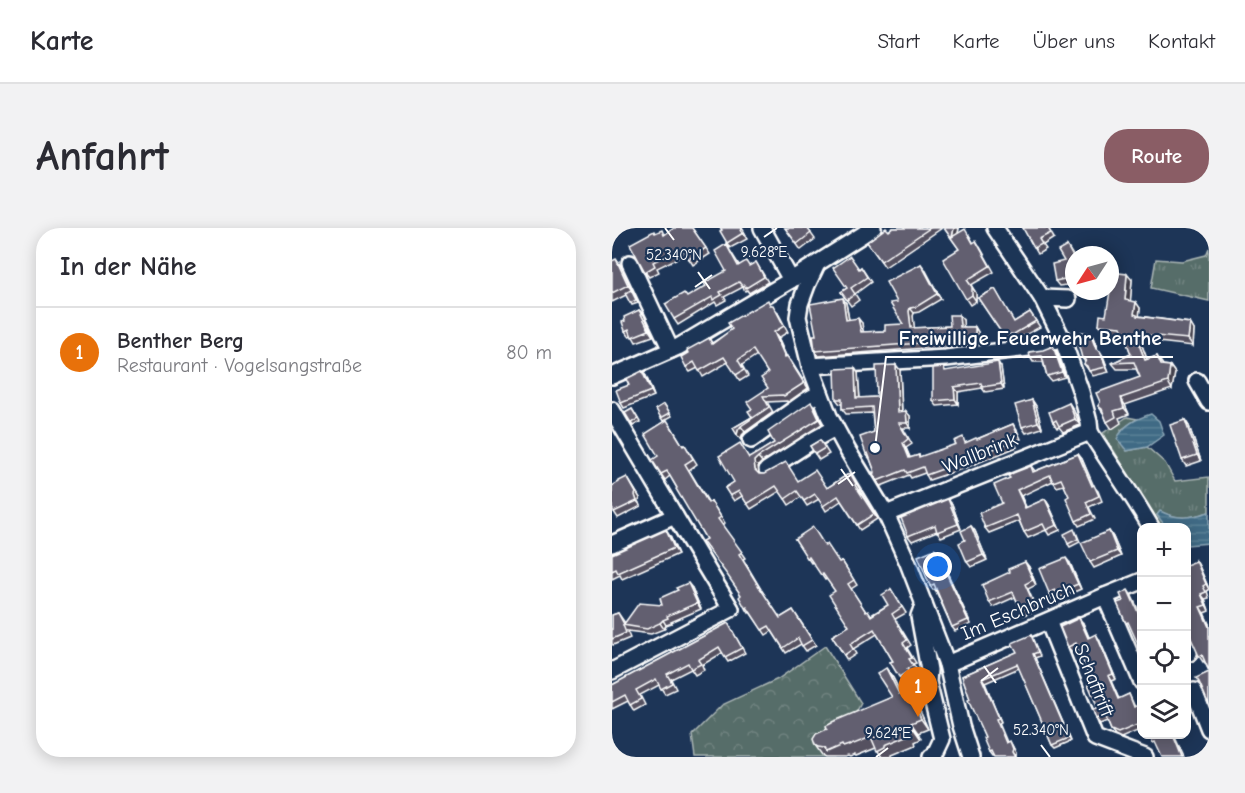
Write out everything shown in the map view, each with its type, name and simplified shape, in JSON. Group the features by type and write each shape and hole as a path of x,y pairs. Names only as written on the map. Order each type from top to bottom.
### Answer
{"street":[{"path":"762,228 789,282 810,366 835,428 886,514 924,603 947,664 961,726 971,757"},
{"path":"612,376 671,350 789,282 873,228"},
{"path":"995,228 1042,298 1062,338 1089,422 1090,432 1148,523"},
{"path":"630,263 671,350"},
{"path":"798,317 800,304 817,264"},
{"path":"1042,298 1065,299"},
{"path":"810,366 946,358 1045,346 1062,338"},
{"path":"1197,381 1209,402"},
{"path":"751,440 820,393"},
{"path":"612,410 731,609 612,671"},
{"path":"767,470 815,438 835,428"},
{"name":"Wallbrink","path":"886,514 1090,432"},
{"path":"612,544 675,516"},
{"name":"Im Eschbruch","path":"947,664 1137,583"},
{"name":"Im Eschbruch","path":"1105,596 1137,670"},
{"path":"924,603 918,616 929,670 928,682 942,740 934,756 931,757"},
{"name":"Schaftrift","path":"1048,621 1095,738 1140,755"},
{"path":"1194,691 1209,729"}],"green space":[{"path":"1209,248 1209,301 1151,288 1156,259 1182,261 1206,255"},
{"path":"1127,417 1137,419 1121,430 1127,451 1147,447 1165,463 1175,481 1209,477 1209,512 1184,517 1160,512 1157,515 1163,523 1155,523 1137,488 1103,433"},
{"path":"825,646 861,703 833,757 695,757 692,735 722,705 778,679"}],"water":[{"path":"1151,414 1159,421 1164,435 1147,447 1127,451 1117,439 1123,429"},
{"path":"1160,511 1184,517 1209,512 1209,543 1191,545 1191,523 1163,523 1157,515"}],"building":[{"path":"674,228 692,228 706,248 689,259 682,248 653,262 655,266 645,272 630,244 654,231 655,233 662,230 664,235"},
{"path":"720,228 742,228 743,233 727,243"},
{"path":"785,228 807,228 811,233 797,244"},
{"path":"886,228 889,231 893,228 930,228 881,261 867,242"},
{"path":"944,228 954,228 952,237 965,229 973,243 976,241 990,266 967,280 972,287 972,295 966,299 943,259 959,249"},
{"path":"1023,228 1048,228 1051,233 1039,239 1042,244 1034,248"},
{"path":"726,244 738,266 746,261 749,266 756,262 764,277 746,288 739,282 720,292 722,295 713,300 712,297 674,319 665,304 684,293 687,297 706,286 704,283 726,271 715,251"},
{"path":"1065,247 1065,279 1055,281 1052,264 1064,261 1058,251"},
{"path":"850,256 867,277 851,288 855,294 847,300 841,292 847,288 833,268"},
{"path":"616,259 628,285 612,293 612,261"},
{"path":"921,264 937,294 916,307 910,308 911,328 950,326 949,315 959,315 960,327 975,327 975,339 815,351 813,335 816,335 810,304 843,298 846,320 858,318 861,332 885,331 885,325 903,324 890,303 897,302 886,282"},
{"path":"1119,273 1127,274 1125,300 1136,302 1134,314 1190,323 1188,339 1135,334 1145,360 1157,356 1161,365 1170,366 1168,382 1121,398 1124,408 1114,411 1116,417 1107,422 1102,409 1098,406 1100,402 1096,393 1140,377 1134,362 1112,363 1131,354 1121,327 1099,325 1100,315 1106,316 1109,300 1119,300"},
{"path":"995,289 1014,322 1030,312 1036,321 1014,334 1003,335 978,298"},
{"path":"631,290 636,300 630,303 625,293"},
{"path":"768,300 784,326 774,332 785,357 787,356 804,383 784,396 763,396 769,407 741,426 737,435 733,428 752,417 748,411 752,409 747,402 768,388 761,378 768,373 753,350 738,360 744,370 736,375 724,357 699,371 694,362 686,367 681,357 688,353 687,350 709,338 712,344 732,329 728,323"},
{"path":"639,310 649,330 632,337 629,329 625,331 622,322 625,321 624,317"},
{"path":"1081,332 1090,333 1106,367 1089,371 1084,364 1086,360 1082,358 1076,336 1081,337"},
{"path":"1053,346 1062,372 1047,376 1042,356 1030,357 1029,352"},
{"path":"998,362 1001,384 982,387 981,383 954,387 955,399 933,401 933,368 944,367 945,371"},
{"path":"896,365 898,412 906,411 907,423 899,423 908,439 903,443 909,458 919,455 919,457 956,444 954,441 963,437 965,443 1013,424 1017,433 1011,436 1013,441 926,475 923,467 907,473 905,470 877,481 860,437 874,432 872,407 842,409 842,399 836,399 835,369 855,368 856,398 877,397 876,366"},
{"path":"642,371 651,391 621,403 616,390 629,385 626,379"},
{"path":"1032,400 1038,422 1022,427 1015,405"},
{"path":"811,402 819,419 758,457 754,461 755,470 759,474 764,474 786,462 798,481 815,470 827,488 850,473 874,514 857,525 838,496 823,506 815,494 804,501 797,491 785,499 776,486 747,504 739,491 730,496 725,488 734,482 719,456 740,443 749,458 774,443 768,432"},
{"path":"1069,403 1075,419 1059,426 1056,420 1053,422 1049,412"},
{"path":"664,404 670,413 661,418 656,409"},
{"path":"632,409 638,419 631,423 625,413"},
{"path":"667,420 693,459 685,464 708,503 711,501 721,517 718,519 742,552 739,554 758,585 780,618 793,610 812,640 802,646 798,638 783,648 769,626 762,630 747,607 745,608 739,597 741,595 702,541 706,539 667,471 661,474 652,460 658,456 645,434"},
{"path":"1185,420 1197,455 1182,460 1170,425"},
{"path":"820,440 825,448 815,454 810,446"},
{"path":"1078,454 1099,496 1086,502 1091,514 1076,521 1066,498 1069,496 1061,479 1053,482 1050,475 1017,490 1025,508 1045,499 1057,525 1046,530 1043,524 1024,532 1017,515 985,528 979,513 1002,503 994,485 1010,478 1008,476 1013,473 1031,466 1033,472"},
{"path":"627,477 636,493 637,501 614,512 612,486"},
{"path":"948,499 958,524 937,532 935,525 908,536 901,518"},
{"path":"971,526 983,555 967,562 959,543 965,540 961,531"},
{"path":"813,527 825,546 827,544 839,562 842,561 854,580 848,584 871,616 888,605 882,595 891,589 902,607 892,614 907,640 903,643 912,658 909,659 913,665 907,669 909,671 899,677 890,662 893,661 874,629 850,644 853,649 844,655 832,636 849,626 829,595 835,591 809,557 807,558 795,539"},
{"path":"1074,529 1078,539 1068,544 1064,534"},
{"path":"666,530 674,548 618,573 616,569 612,571 612,554"},
{"path":"1109,531 1117,551 1090,562 1081,543"},
{"path":"935,549 968,620 952,627 934,584 930,586 918,556"},
{"path":"1066,558 1078,584 1057,593 1055,590 1049,593 1039,569"},
{"path":"1196,561 1206,584 1203,586 1206,592 1201,594 1206,605 1200,607 1209,627 1209,671 1191,638 1191,563"},
{"path":"1025,562 1033,580 1025,584 1034,604 1021,610 1013,592 989,602 982,585 1010,572 1008,569"},
{"path":"688,583 697,603 667,616 668,618 647,629 623,625 626,633 612,639 612,615 618,613 624,624 639,603 662,605 660,598"},
{"path":"1128,590 1137,610 1137,642 1117,603 1123,601 1120,594"},
{"path":"1079,618 1088,638 1096,634 1113,674 1108,676 1118,699 1129,694 1134,707 1137,706 1137,725 1118,733 1111,730 1105,715 1096,719 1093,710 1098,708 1088,684 1092,682 1076,643 1068,647 1060,627"},
{"path":"728,623 742,648 725,657 719,647 698,660 701,664 691,669 688,663 667,674 672,683 661,689 656,679 636,690 641,699 630,705 625,695 612,702 612,685"},
{"path":"1031,635 1038,652 1033,654 1069,738 1052,745 1017,664 982,679 999,718 996,719 1006,743 1010,741 1015,757 994,757 991,751 989,752 983,738 985,737 968,700 970,699 962,676 1017,652 1012,643"},
{"path":"886,668 899,694 908,690 921,719 911,723 914,729 908,732 909,735 877,751 871,737 826,752 824,748 815,745 813,739 816,734 827,729 826,726 832,722 892,697 877,674"},
{"path":"1209,672 1209,705 1196,678"},
{"path":"1151,739 1175,739 1182,757 1162,757 1155,742 1153,743"}],"place":[{"name":"Freiwillige Feuerwehr Benthe","path":"875,448"},
{"name":"Benther Berg","path":"918,717"}]}
